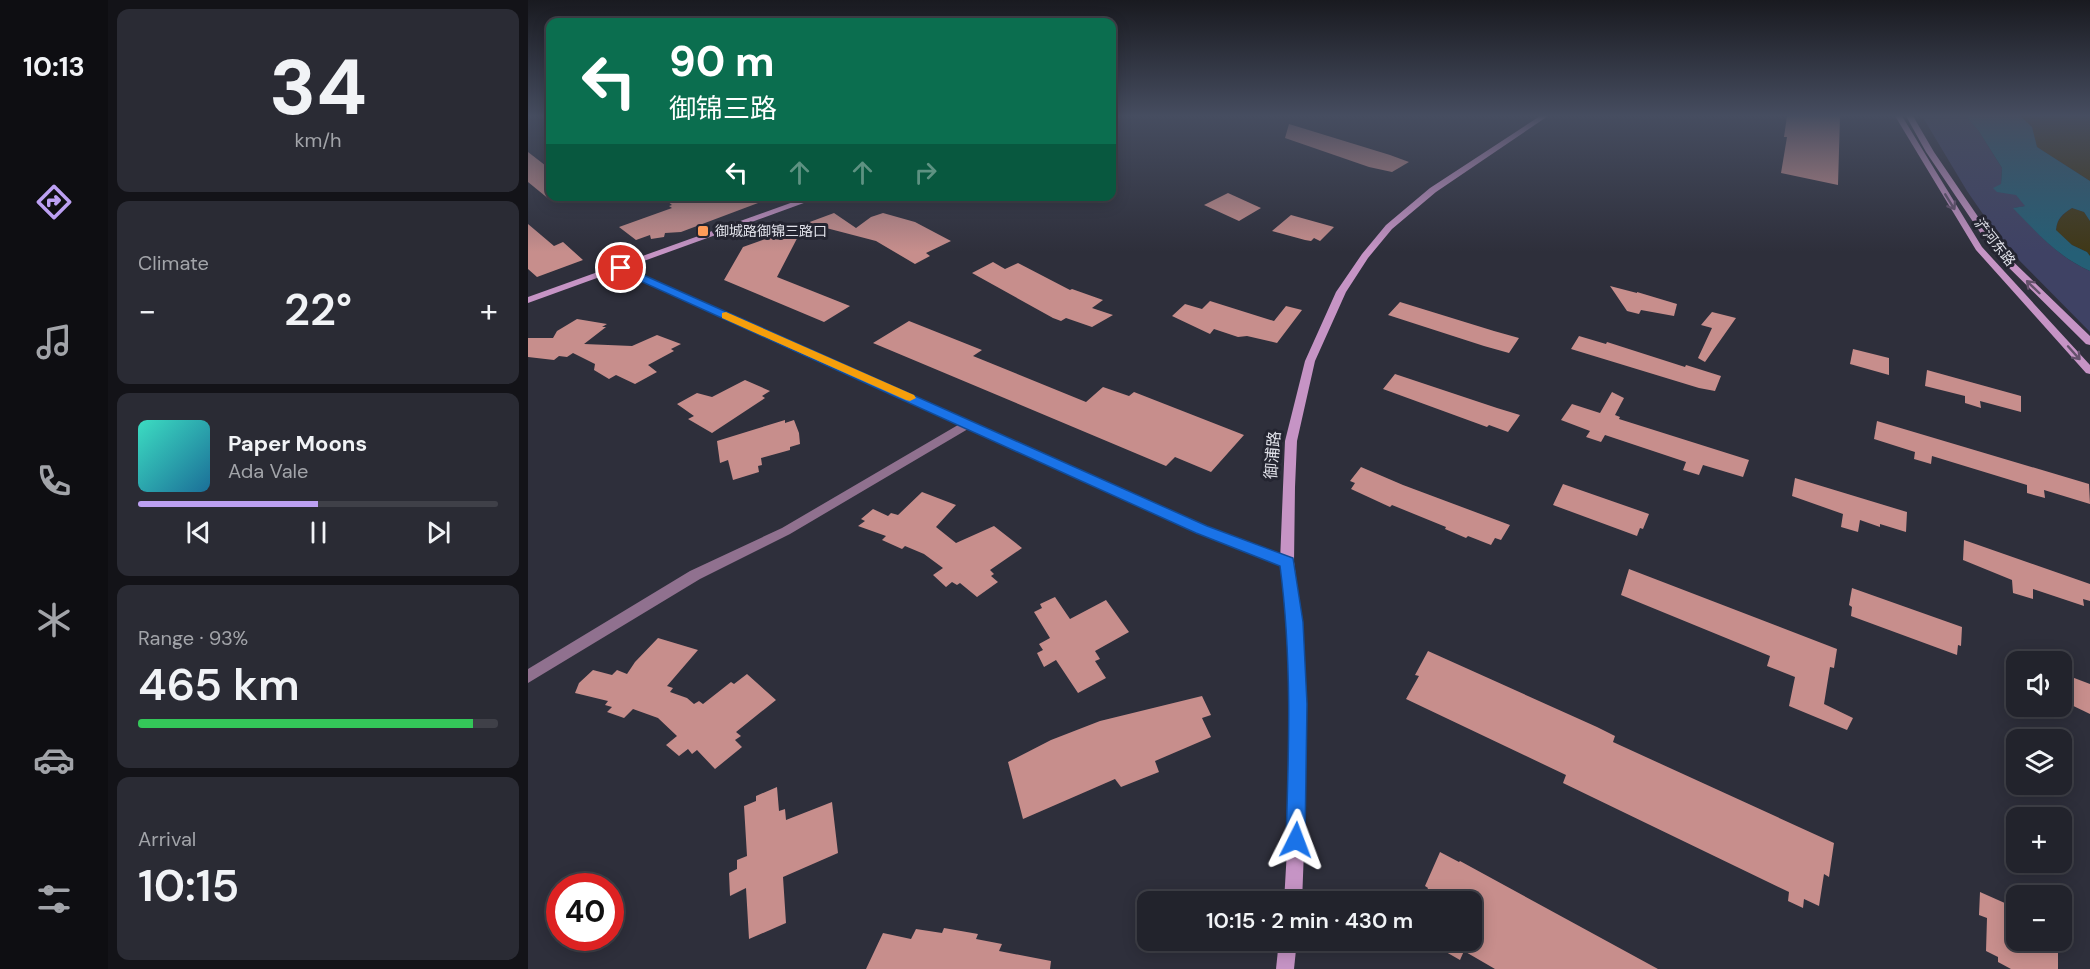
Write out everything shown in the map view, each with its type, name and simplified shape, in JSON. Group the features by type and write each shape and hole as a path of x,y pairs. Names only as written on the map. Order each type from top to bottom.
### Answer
{"street":[{"name":"御浦路","path":"1294,891 1298,798 1298,704 1295,622 1287,562 1291,452 1296,413 1314,351 1341,292 1379,239 1418,201 1477,161"},
{"name":"浐河东路","path":"1926,161 1979,248 2090,371"},
{"name":"浐河东路","path":"1936,161 1997,251 2090,342"},
{"path":"528,300 805,201"},
{"path":"621,268 1202,530 1287,562"},
{"path":"528,677 695,575 786,531 968,424"},
{"path":"1285,969 1287,951"}],"shaded area":[{"path":"1949,161 1998,161 2002,168 2001,184 2016,194 2026,206 2014,208 2058,251 2090,271 2090,332 2005,246"},
{"path":"1998,161 2059,161 2090,181 2090,221 2084,212 2072,208 2061,217 2056,230 2072,245 2087,252 2090,256 2090,271 2048,244 2031,227 2013,208 2025,206 2016,195 1997,192 1993,188 2001,184 2002,168"}],"sand":[{"path":"2059,161 2090,161 2090,181"},
{"path":"2072,208 2084,212 2090,221 2090,256 2087,252 2072,245 2056,231 2061,218"}],"building":[{"path":"528,161 540,161 546,166 546,197 528,182"},
{"path":"1352,161 1409,162 1392,172"},
{"path":"1783,161 1839,161 1838,185 1781,173"},
{"path":"1228,193 1261,208 1239,221 1204,205"},
{"path":"667,201 763,201 681,232 665,233 664,237 651,239 650,235 636,240 619,227 672,208 669,206 672,205"},
{"path":"834,213 856,228 871,217 883,213 915,222 951,241 926,253 930,256 915,264 876,241 807,223"},
{"path":"1291,215 1334,227 1320,241 1314,238 1311,241 1305,240 1272,231"},
{"path":"528,224 554,246 563,242 583,260 537,277 528,269"},
{"path":"804,225 777,277 850,306 824,322 724,280 743,247"},
{"path":"993,262 1005,269 1018,263 1070,290 1103,300 1092,308 1113,315 1092,327 1066,318 1061,321 1053,318 972,273"},
{"path":"1610,286 1677,304 1674,316 1641,310 1639,314 1627,311"},
{"path":"1210,301 1274,321 1286,306 1302,310 1277,343 1247,336 1238,337 1214,329 1210,334 1172,316 1185,304 1202,309"},
{"path":"1400,302 1519,338 1509,353 1484,346 1388,315"},
{"path":"1712,312 1736,318 1705,362 1698,358 1712,328 1701,325"},
{"path":"577,319 607,324 584,344 632,346 657,335 681,344 671,349 674,351 648,365 657,372 635,384 616,375 609,379 594,370 595,364 573,353 567,357 559,356 554,360 528,357 528,338 553,338 557,331"},
{"path":"909,321 982,350 973,356 1086,402 1103,387 1129,396 1134,392 1244,435 1211,472 1175,457 1166,466 873,343"},
{"path":"1579,336 1606,344 1607,342 1721,376 1715,391 1699,388 1571,349"},
{"path":"1853,349 1889,358 1889,375 1850,364"},
{"path":"1927,370 2021,396 2021,412 1980,401 1981,408 1965,403 1965,396 1925,386"},
{"path":"1395,374 1520,415 1508,432 1489,425 1487,427 1383,389"},
{"path":"745,380 770,391 762,396 765,398 712,433 688,419 694,416 677,404 697,393 712,397"},
{"path":"1612,392 1624,398 1615,415 1620,417 1619,419 1749,460 1743,477 1703,465 1699,475 1683,470 1686,462 1605,435 1601,442 1586,437 1590,431 1561,420 1572,404 1600,413"},
{"path":"785,420 785,423 794,420 800,444 790,447 790,450 761,458 762,465 758,466 759,472 733,480 728,460 720,463 717,441"},
{"path":"1877,421 2089,484 2090,504 2044,490 2045,498 2027,493 2027,485 1932,456 1931,464 1914,459 1915,452 1874,439"},
{"path":"1361,467 1510,525 1501,540 1495,538 1491,545 1468,536 1466,538 1445,529 1446,527 1392,505 1390,507 1351,489 1355,483 1350,481"},
{"path":"1795,478 1907,512 1906,532 1860,520 1858,532 1841,527 1843,514 1792,496"},
{"path":"1563,484 1649,514 1643,529 1640,528 1637,536 1553,505"},
{"path":"922,492 956,505 936,527 956,543 994,526 1022,548 990,570 994,574 991,576 998,582 977,597 960,583 957,585 952,582 946,587 933,575 943,568 924,554 905,546 902,549 882,540 886,536 858,526 865,521 861,519 873,509 888,516 891,513 898,515"},
{"path":"1964,540 2090,584 2090,601 2083,599 2084,606 2033,589 2033,599 2013,593 2012,580 1963,560"},
{"path":"1629,569 1837,649 1834,668 1830,667 1824,704 1853,718 1847,730 1789,706 1795,677 1767,666 1770,656 1621,595"},
{"path":"1852,588 1962,627 1961,646 1958,645 1957,655 1851,616 1852,607 1849,605"},
{"path":"1055,597 1070,619 1106,600 1129,632 1095,651 1100,659 1095,661 1106,678 1078,693 1056,660 1044,667 1037,653 1043,650 1039,644 1050,638 1034,612 1042,608 1040,604"},
{"path":"658,638 698,650 667,686 673,688 670,692 687,698 694,704 699,701 703,704 731,682 734,684 747,674 776,700 736,732 741,736 735,740 742,747 715,769 697,750 692,754 688,749 679,756 666,745 677,736 658,718 633,709 624,718 607,712 612,707 605,705 608,701 575,693 579,683 593,670 612,675 617,670 627,674"},
{"path":"1428,651 1597,727 1615,736 1613,742 1834,843 1829,877 1824,874 1819,906 1804,899 1803,908 1788,901 1789,892 1563,783 1566,775 1406,699 1419,676 1415,675"},
{"path":"2072,677 2090,684 2090,714 2072,705"},
{"path":"1202,696 1211,715 1202,718 1211,737 1155,761 1159,772 1121,787 1115,779 1023,819 1008,762 1051,740 1100,721"},
{"path":"777,787 779,811 785,809 786,820 832,802 838,853 783,877 786,923 749,939 746,888 730,896 729,873 737,869 737,860 747,856 744,806 756,801 756,796"},
{"path":"1440,852 1658,969 1495,969 1464,951 1482,951 1482,891 1427,891 1428,888 1425,886"},
{"path":"1980,892 2006,904 2006,951 2058,951 2058,969 2011,969 1998,962 1998,957 1986,951 1987,918 1979,915"},
{"path":"944,928 978,934 976,939 1002,944 999,951 1051,961 1050,969 866,969 883,933 911,939 916,929 942,933"},
{"path":"1446,951 1464,951 1460,960"}],"slow traffic":[{"path":"726,315 910,398"}],"place":[{"name":"御城路御锦三路口","path":"703,231"}],"route":[{"path":"621,268 1202,530 1287,562 1295,622 1298,704 1296,840"}]}
